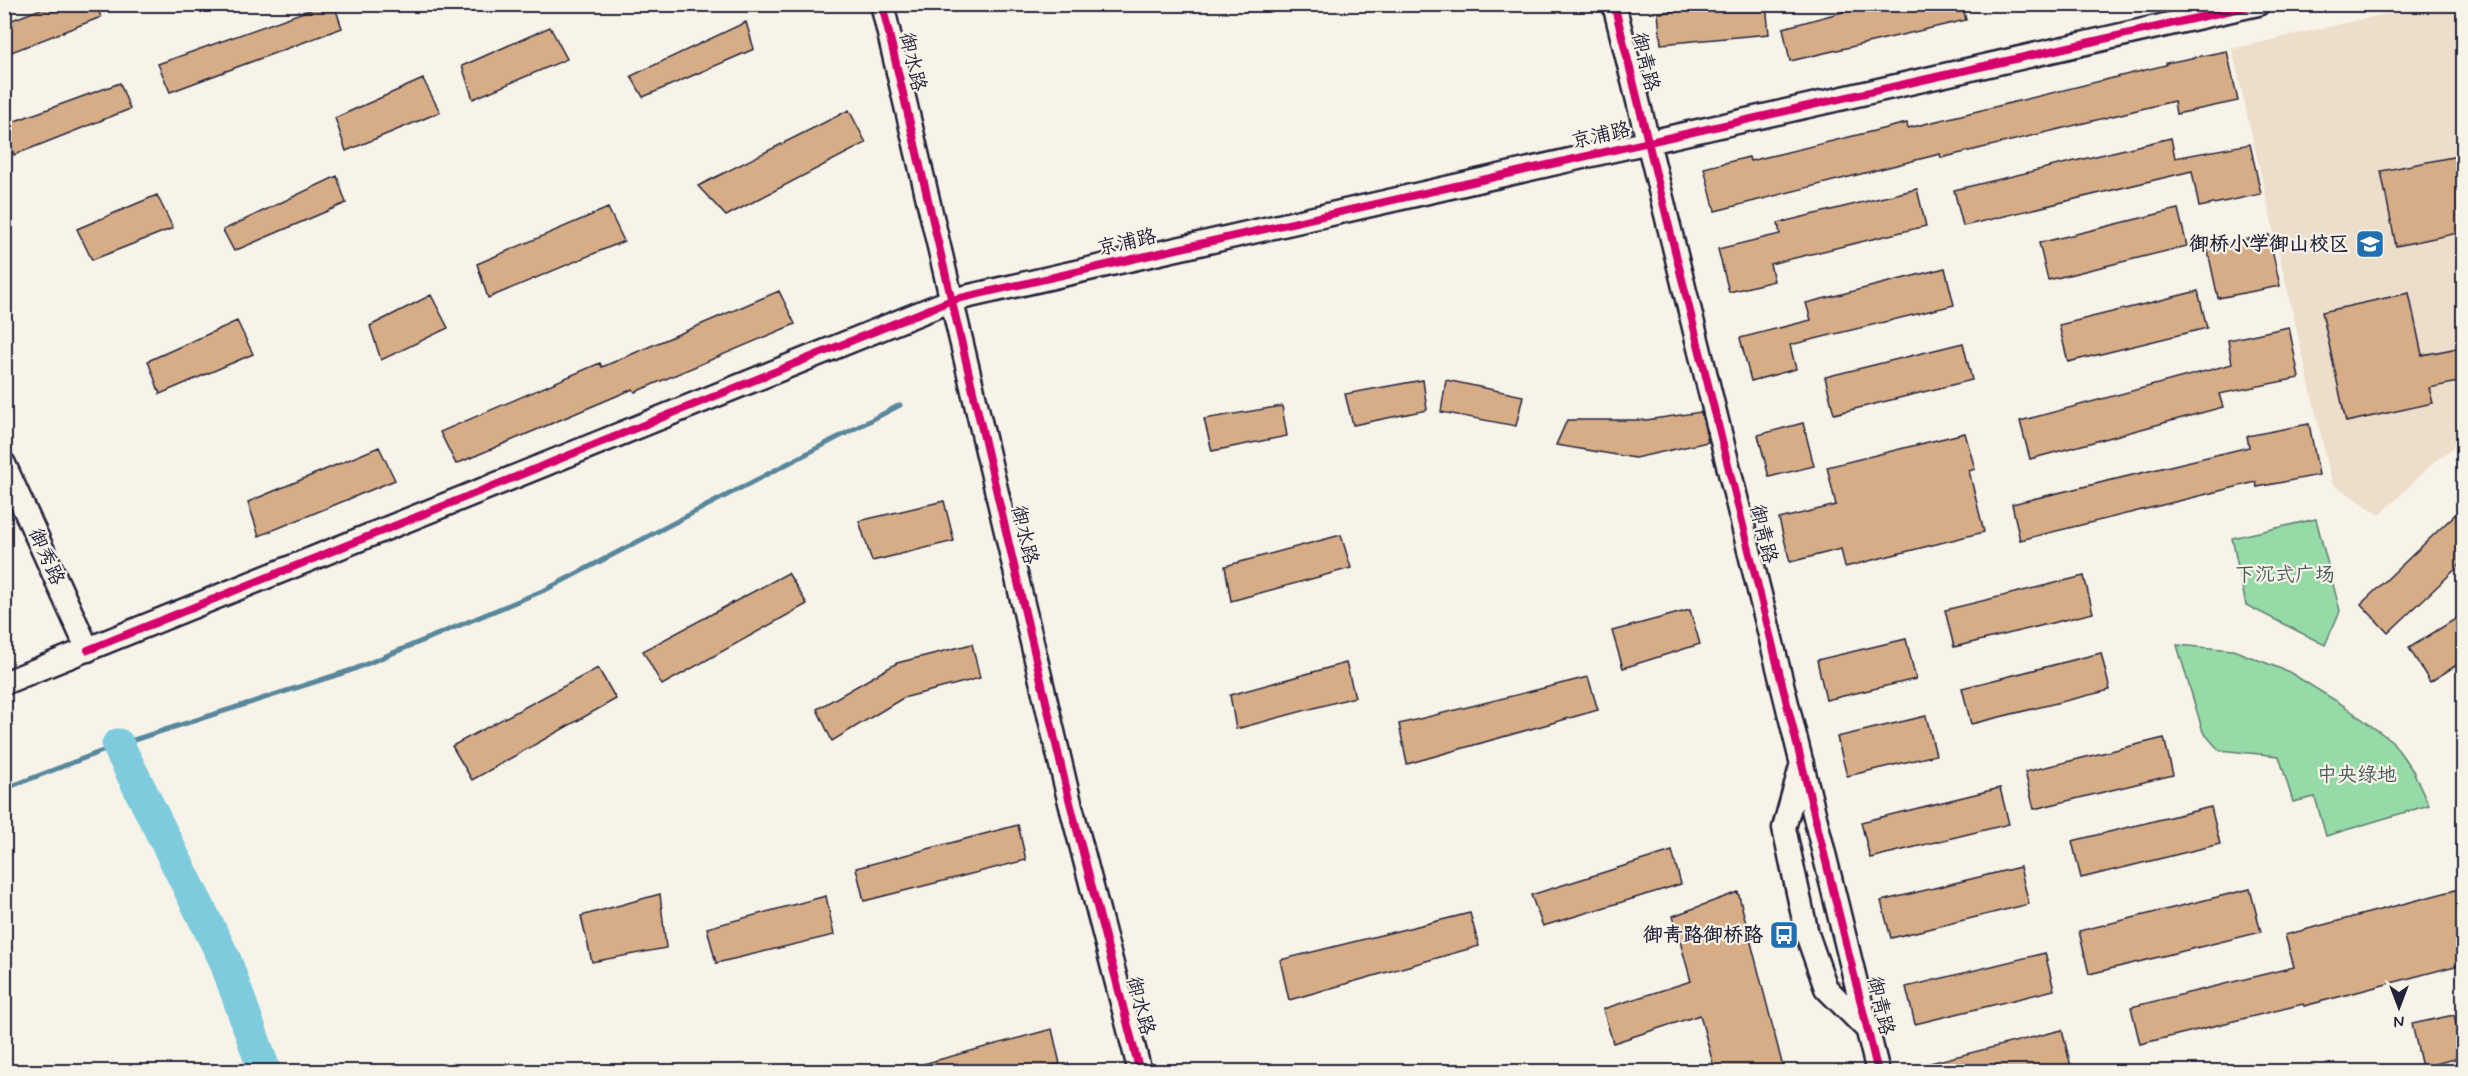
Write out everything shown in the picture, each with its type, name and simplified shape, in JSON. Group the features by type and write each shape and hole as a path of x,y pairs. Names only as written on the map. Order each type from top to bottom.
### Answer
{"street":[{"name":"御水路","path":"882,4 1067,791 1140,1071"},
{"name":"御青路","path":"1614,4 1878,1071"},
{"name":"京浦路","path":"4,683 952,300 2258,4"},
{"name":"御秀路","path":"4,464 88,650"},
{"path":"1803,761 1784,828 1807,934 1826,988 1869,1031"}],"shaded area":[{"name":"御桥小学御山校区","path":"2424,5 2463,5 2463,440 2435,461 2380,515 2332,483 2232,49"}],"green space":[{"name":"下沉式广场","path":"2316,519 2340,611 2325,645 2246,605 2232,538"},
{"name":"中央绿地","path":"2177,645 2233,650 2289,672 2343,705 2392,741 2413,771 2429,805 2326,836 2315,797 2293,802 2279,756 2219,750 2203,732"}],"building":[{"path":"54,4 96,4 101,17 4,55 4,23"},
{"path":"326,4 334,4 342,28 170,92 158,64"},
{"path":"1744,4 1766,4 1769,34 1661,44 1658,13"},
{"path":"1872,4 1962,4 1966,20 1790,61 1783,28"},
{"path":"746,22 754,49 643,97 631,76"},
{"path":"550,27 567,59 473,99 462,66"},
{"path":"2227,51 2238,101 2176,114 2174,101 1941,158 1940,154 1715,211 1704,168 1749,157 1750,161 1907,123 1908,128 2166,65 2166,63"},
{"path":"423,79 440,112 346,151 335,118"},
{"path":"120,83 130,109 14,155 4,125"},
{"path":"849,110 866,143 726,216 698,186"},
{"path":"2171,138 2175,158 2250,144 2261,194 2199,207 2192,171 1963,226 1954,190"},
{"path":"2463,155 2463,232 2396,246 2381,171"},
{"path":"337,176 346,203 234,251 223,230"},
{"path":"1917,189 1926,226 1770,264 1774,281 1729,292 1718,249 1780,234 1778,223"},
{"path":"157,195 173,228 92,260 77,229"},
{"path":"608,208 624,241 488,298 477,264"},
{"path":"2178,209 2187,246 2048,280 2039,243"},
{"path":"2269,235 2280,286 2218,298 2207,247"},
{"path":"1945,268 1954,305 1790,345 1796,369 1751,381 1740,338 1811,320 1806,303"},
{"path":"779,291 795,324 635,392 633,389 456,464 440,432 600,363 602,367"},
{"path":"2198,291 2207,328 2068,362 2059,325"},
{"path":"2409,293 2422,355 2463,347 2463,381 2429,388 2433,403 2346,422 2322,312"},
{"path":"431,295 448,328 381,360 370,326"},
{"path":"237,321 253,354 160,394 148,361"},
{"path":"2289,327 2299,378 2219,394 2223,407 2030,459 2020,421 2232,364 2228,340"},
{"path":"1963,343 1972,380 1834,414 1825,377"},
{"path":"1423,380 1427,410 1353,425 1345,394"},
{"path":"1446,380 1523,396 1516,426 1441,412"},
{"path":"1282,406 1287,436 1212,451 1204,419"},
{"path":"1701,412 1708,442 1635,458 1556,445 1567,420 1646,420"},
{"path":"1803,423 1814,466 1769,477 1758,435"},
{"path":"2309,424 2319,475 2257,487 2256,482 2020,540 2012,504 2249,447 2247,436"},
{"path":"1965,433 1975,469 1969,471 1984,532 1845,567 1841,549 1790,562 1779,519 1836,505 1827,467"},
{"path":"379,447 395,480 259,536 248,502"},
{"path":"944,501 954,541 872,561 859,521"},
{"path":"2463,507 2463,562 2388,633 2361,604"},
{"path":"1341,535 1351,568 1231,601 1225,566"},
{"path":"788,573 807,604 662,685 643,651"},
{"path":"2084,576 2093,613 1954,647 1945,610"},
{"path":"1690,610 1700,644 1623,668 1612,631"},
{"path":"2463,614 2463,661 2430,682 2409,648"},
{"path":"1906,639 1916,679 1826,700 1817,660"},
{"path":"972,644 980,678 903,698 832,741 817,709 897,663"},
{"path":"2101,653 2110,690 1971,724 1962,688"},
{"path":"1346,663 1355,697 1236,729 1230,695"},
{"path":"598,668 616,699 472,780 452,746"},
{"path":"1588,677 1598,710 1407,764 1399,724"},
{"path":"1926,716 1936,755 1847,776 1837,737"},
{"path":"2164,738 2173,775 2034,809 2025,772"},
{"path":"2000,788 2009,824 1870,858 1861,822"},
{"path":"2211,807 2220,844 2081,878 2072,841"},
{"path":"1018,825 1026,860 864,901 856,868"},
{"path":"1672,851 1681,884 1543,926 1531,895"},
{"path":"2020,867 2029,904 1891,938 1881,901"},
{"path":"2463,888 2463,964 2304,1006 2303,1004 2140,1044 2131,1007 2294,967 2285,935"},
{"path":"2250,889 2261,932 2089,974 2079,931"},
{"path":"1738,892 1784,1071 1715,1071 1700,1015 1613,1043 1603,1009 1691,981 1673,916"},
{"path":"660,894 666,948 592,962 581,916"},
{"path":"826,896 834,935 716,963 707,928"},
{"path":"1470,913 1479,946 1289,1000 1280,960"},
{"path":"2045,953 2054,990 1915,1024 1906,987"},
{"path":"2454,1015 2463,1057 2422,1067 2412,1024"},
{"path":"1052,1029 1060,1064 1031,1071 913,1071 912,1067"},
{"path":"2062,1030 2071,1067 2053,1071 1918,1071 1918,1066"}],"waterway":[{"path":"4,789 118,745 352,670 547,589 900,405"},
{"path":"118,745 225,960 265,1072"}],"cycle path":[{"path":"882,4 1067,791 1140,1072"},
{"path":"1614,4 1878,1072"},
{"path":"88,650 952,300 2258,4"}],"place":[{"name":"御桥小学御山校区","path":"2370,244"},
{"name":"御青路御桥路","path":"1784,935"}]}
